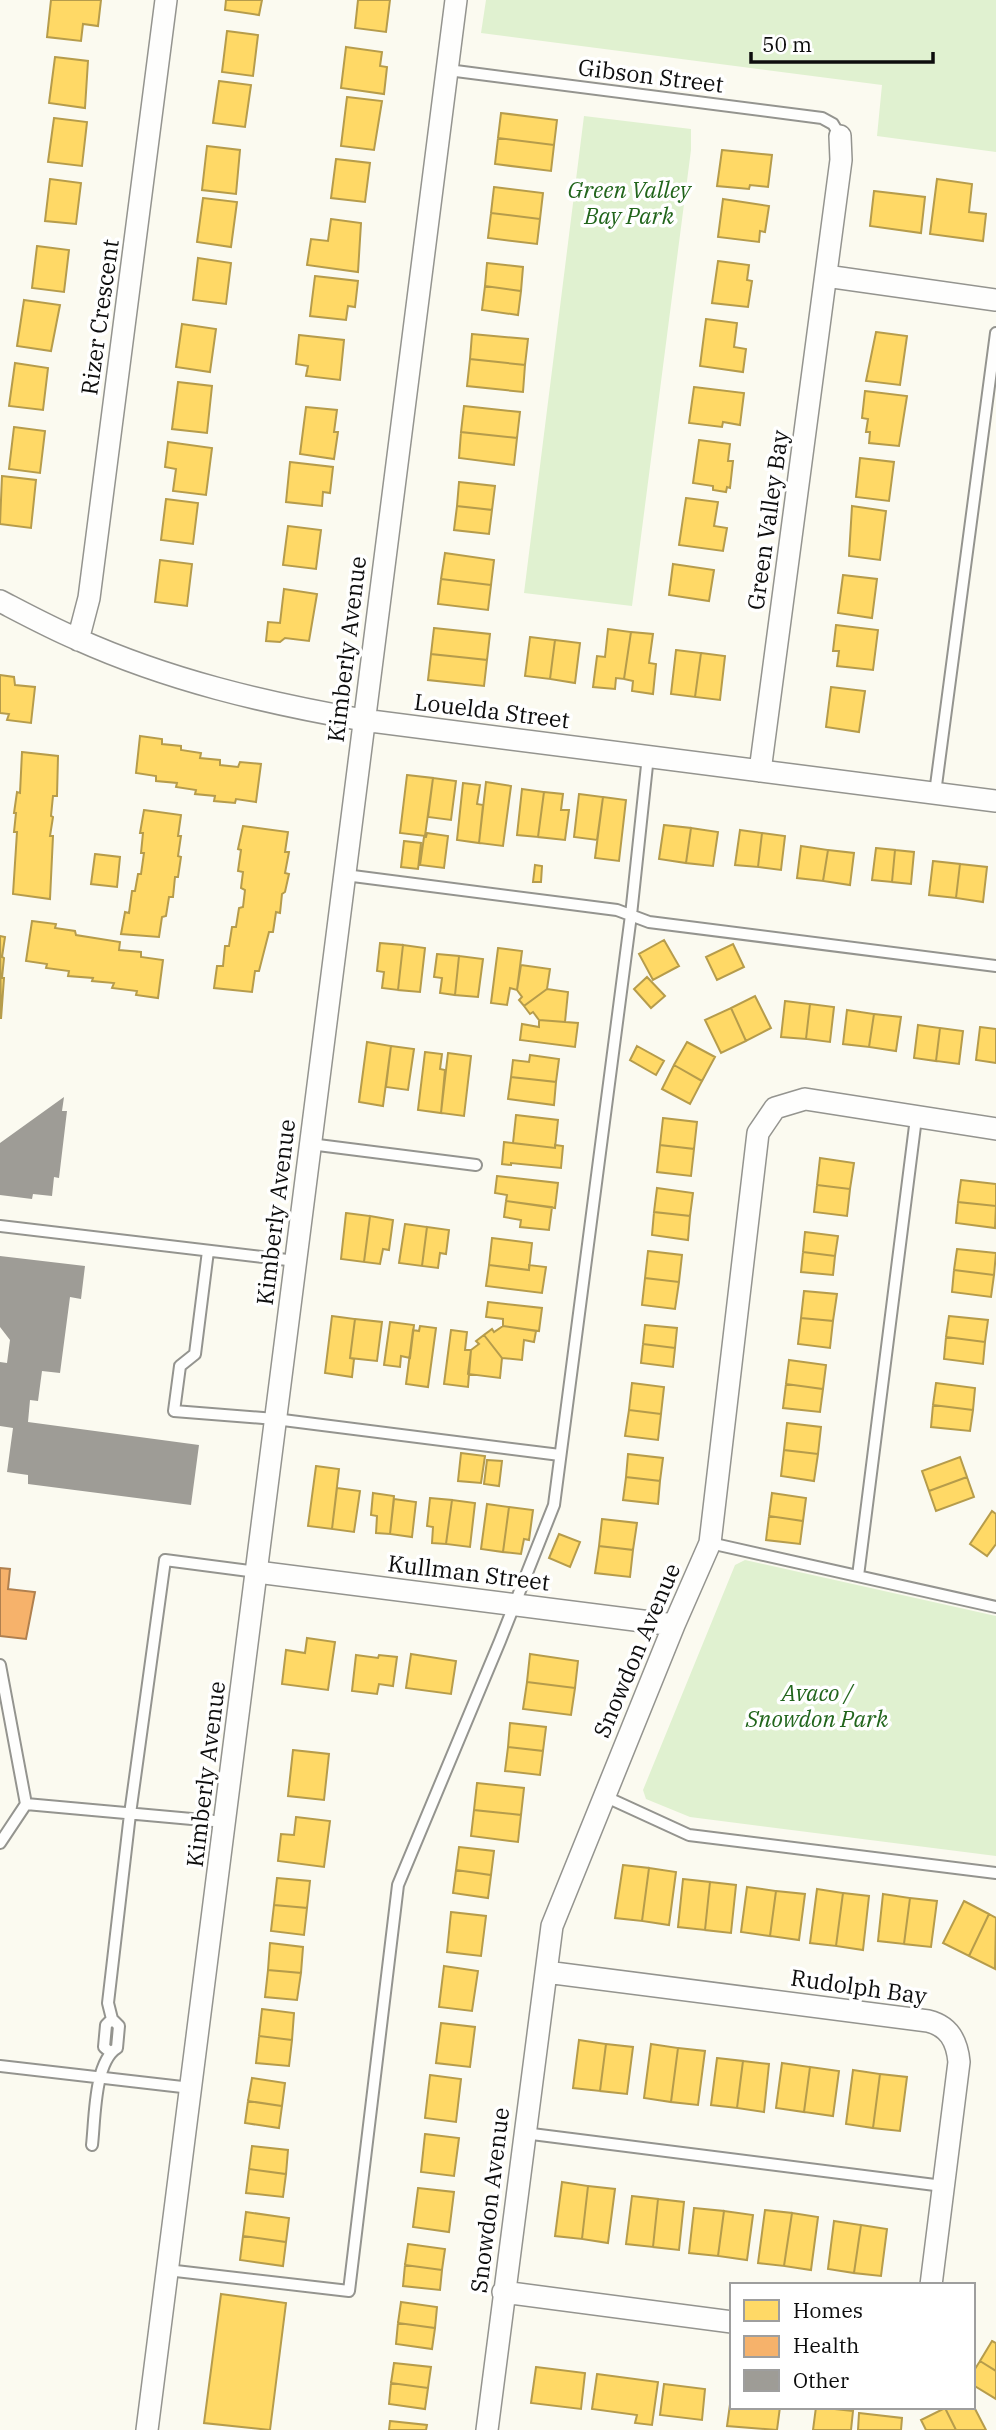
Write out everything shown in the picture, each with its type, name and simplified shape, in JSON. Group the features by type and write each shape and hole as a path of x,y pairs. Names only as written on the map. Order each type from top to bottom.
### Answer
{"street":[{"name":"Rizer Crescent","path":"78,640 89,598 166,0"},
{"name":"Kimberly Avenue","path":"147,2430 456,0"},
{"name":"Green Valley Bay","path":"760,771 841,160 840,136"},
{"path":"826,276 996,300"},
{"name":"Louelda Street","path":"0,601 78,640 198,683 281,706 363,720 996,801"},
{"name":"Snowdon Avenue","path":"486,2430 552,1926 710,1543 758,1132 775,1108 805,1099 996,1129"},
{"name":"Kullman Street","path":"257,1572 674,1625"},
{"name":"Rudolph Bay","path":"546,1972 937,2023 951,2035 959,2062 930,2283"},
{"path":"503,2292 730,2322"}],"lane":[{"name":"Gibson Street","path":"448,70 822,118 833,124 840,136"},
{"path":"935,793 996,333"},
{"path":"167,2270 349,2291 398,1885 554,1505 631,915 648,756"},
{"path":"345,875 617,911 649,922 996,966"},
{"path":"858,1576 916,1118"},
{"path":"310,1144 476,1165"},
{"path":"0,1226 296,1261"},
{"path":"208,1251 195,1354 180,1366 174,1411 275,1419 560,1455"},
{"path":"710,1543 996,1607"},
{"path":"92,2146 99,2079 110,2053 117,2048 119,2026 112,2019 108,2003 130,1814 165,1560 257,1572"},
{"path":"0,1665 26,1804 0,1843"},
{"path":"604,1796 689,1835 996,1873"},
{"path":"26,1804 225,1822"},
{"path":"0,2066 191,2088"},
{"path":"524,2133 943,2186"}],"green space":[{"path":"486,0 996,0 996,152 877,136 882,85 481,33"},
{"name":"Green Valley Bay Park","path":"584,116 691,129 691,150 632,606 524,593"},
{"name":"Avaco / Snowdon Park","path":"745,1560 996,1616 996,1856 690,1817 646,1799 643,1790 735,1565"}],"building: Homes":[{"path":"51,0 101,0 98,26 83,24 81,41 47,37"},
{"path":"226,0 262,0 259,15 225,10"},
{"path":"358,0 390,0 386,32 355,28"},
{"path":"227,31 258,35 253,76 222,72"},
{"path":"346,47 382,52 380,66 387,67 384,94 341,88"},
{"path":"55,57 88,61 85,108 49,103"},
{"path":"219,81 251,85 245,127 213,123"},
{"path":"347,97 382,101 374,150 341,146"},
{"path":"501,113 557,120 554,145 498,138"},
{"path":"54,118 87,122 82,166 48,162"},
{"path":"498,138 554,145 551,171 495,164"},
{"path":"207,146 240,150 236,194 202,190"},
{"path":"722,150 772,155 768,187 750,185 749,189 717,186"},
{"path":"336,159 370,163 365,202 331,198"},
{"path":"50,179 81,183 76,224 45,221"},
{"path":"937,179 972,184 969,212 986,214 983,241 930,234"},
{"path":"494,187 543,193 540,219 491,213"},
{"path":"874,191 925,197 921,233 870,226"},
{"path":"203,198 237,202 231,247 197,242"},
{"path":"723,199 769,206 765,232 760,231 759,242 718,237"},
{"path":"491,213 540,219 537,244 488,238"},
{"path":"331,219 361,223 358,272 307,265 311,239 328,241"},
{"path":"37,246 69,250 64,292 32,288"},
{"path":"198,258 231,263 226,304 193,300"},
{"path":"718,261 749,265 747,280 752,281 748,307 712,303"},
{"path":"487,263 523,267 521,291 485,286"},
{"path":"315,276 358,281 355,307 348,306 346,320 310,316"},
{"path":"485,286 521,291 518,315 482,310"},
{"path":"24,300 60,305 51,351 17,346"},
{"path":"706,319 737,323 734,347 746,349 743,372 700,366"},
{"path":"182,324 216,329 210,372 176,367"},
{"path":"876,332 907,336 900,385 866,381"},
{"path":"472,334 528,339 525,365 470,359"},
{"path":"299,335 344,340 340,380 306,376 308,366 296,364"},
{"path":"470,359 525,365 523,392 467,386"},
{"path":"15,363 48,368 43,410 9,406"},
{"path":"178,382 212,386 207,433 172,429"},
{"path":"694,387 744,393 740,425 723,422 722,427 689,423"},
{"path":"865,391 907,396 899,446 869,443 870,432 866,432 868,419 862,418"},
{"path":"464,406 520,412 517,438 461,432"},
{"path":"306,407 337,410 334,432 338,432 334,459 300,454"},
{"path":"14,427 45,431 40,473 9,469"},
{"path":"461,432 517,438 514,465 459,458"},
{"path":"699,440 730,444 728,461 733,461 730,488 727,487 726,492 713,490 713,486 693,483"},
{"path":"168,442 212,448 206,495 173,491 176,469 165,467"},
{"path":"860,458 894,462 889,501 856,497"},
{"path":"290,462 333,467 330,493 323,492 322,506 286,502"},
{"path":"2,476 36,480 31,528 0,524"},
{"path":"459,482 495,486 492,510 457,506"},
{"path":"686,498 718,502 714,526 727,528 723,551 679,545"},
{"path":"166,499 198,503 193,544 161,540"},
{"path":"457,506 492,510 489,534 454,530"},
{"path":"852,506 886,511 880,560 849,556"},
{"path":"288,526 321,530 316,569 283,565"},
{"path":"445,553 494,560 491,585 441,579"},
{"path":"160,560 192,564 187,606 155,602"},
{"path":"673,564 714,570 709,601 669,595"},
{"path":"843,575 877,579 872,618 838,613"},
{"path":"441,579 491,585 488,610 438,604"},
{"path":"284,589 317,594 309,641 285,638 280,642 266,641 268,622 280,623"},
{"path":"836,625 878,630 873,670 837,666 839,651 833,651"},
{"path":"434,628 490,634 487,660 431,654"},
{"path":"608,629 631,632 624,679 616,678 615,689 593,687 597,656 605,657"},
{"path":"631,632 653,634 649,663 656,664 653,694 632,691 633,681 624,679"},
{"path":"530,637 555,640 550,679 525,676"},
{"path":"555,640 580,643 575,683 550,679"},
{"path":"676,650 701,653 695,697 671,694"},
{"path":"701,653 725,656 720,700 695,697"},
{"path":"431,654 487,660 484,686 428,680"},
{"path":"0,675 14,677 15,685 35,687 31,723 7,720 9,714 0,713"},
{"path":"831,687 865,691 859,732 826,727"},
{"path":"140,736 162,739 162,744 181,746 181,750 201,753 200,758 220,760 220,765 238,767 240,762 261,764 256,802 236,799 235,803 214,801 215,796 195,794 196,790 176,787 177,783 156,781 156,776 136,773"},
{"path":"22,752 58,756 57,796 53,796 51,816 50,836 53,836 50,899 13,894 17,832 14,832 14,813 17,792 20,793"},
{"path":"407,775 433,778 425,836 400,833"},
{"path":"433,778 456,781 451,820 428,817"},
{"path":"486,782 511,786 503,846 479,843"},
{"path":"463,783 480,785 477,804 483,805 479,843 457,840"},
{"path":"522,789 544,792 538,837 517,835"},
{"path":"544,792 563,794 561,810 569,810 565,840 538,837"},
{"path":"579,794 603,797 597,840 574,837"},
{"path":"603,797 626,800 619,861 595,858"},
{"path":"144,810 181,815 178,877 175,877 173,897 169,897 166,916 162,917 159,937 121,934 125,912 129,913 132,891 135,891 138,874 141,874 144,853 141,853 143,833 140,833"},
{"path":"664,825 691,828 686,863 659,859"},
{"path":"243,826 288,832 285,852 289,852 285,873 289,874 285,892 282,894 280,913 276,912 273,932 269,932 259,971 255,971 252,992 214,988 217,966 223,966 225,946 229,946 232,927 236,927 239,908 243,907 245,890 241,888 243,872 238,871 241,850 238,849"},
{"path":"691,828 718,832 713,866 686,863"},
{"path":"740,830 762,833 758,867 735,865"},
{"path":"427,833 448,836 444,868 420,865"},
{"path":"762,833 785,836 781,870 758,867"},
{"path":"404,841 421,843 418,869 401,867"},
{"path":"801,846 828,850 823,881 797,878"},
{"path":"876,848 895,850 892,882 872,880"},
{"path":"828,850 854,853 850,885 823,881"},
{"path":"895,850 914,852 911,884 892,882"},
{"path":"95,854 120,857 117,887 91,884"},
{"path":"933,861 960,864 956,898 929,895"},
{"path":"960,864 987,867 983,902 956,898"},
{"path":"535,865 542,866 541,882 533,882"},
{"path":"32,921 56,924 55,928 75,931 76,935 120,942 119,950 141,952 141,957 163,960 158,998 136,995 137,991 112,988 114,983 68,976 69,971 46,968 47,964 26,961"},
{"path":"0,936 5,937 1,1019"},
{"path":"664,940 679,966 653,980 639,954"},
{"path":"380,943 403,945 398,990 382,988 384,972 377,971"},
{"path":"733,944 744,967 717,980 706,957"},
{"path":"403,945 425,948 420,992 398,990"},
{"path":"498,948 522,951 517,990 510,988 507,1005 491,1003"},
{"path":"437,954 459,956 455,995 440,993 442,978 434,977"},
{"path":"459,956 483,959 478,997 455,995"},
{"path":"521,965 550,969 547,989 524,1006 519,1000 522,997 517,990"},
{"path":"647,977 665,996 651,1008 634,989"},
{"path":"547,989 568,992 565,1022 539,1020 524,1006"},
{"path":"755,996 771,1028 746,1041 731,1008"},
{"path":"785,1001 810,1004 806,1039 781,1037"},
{"path":"810,1004 834,1007 830,1042 806,1039"},
{"path":"731,1008 746,1041 721,1053 705,1020"},
{"path":"847,1010 874,1014 869,1047 843,1044"},
{"path":"874,1014 901,1017 896,1051 869,1047"},
{"path":"539,1020 578,1023 575,1047 520,1040 522,1024 539,1027"},
{"path":"918,1025 940,1028 936,1061 914,1058"},
{"path":"980,1027 996,1029 996,1063 976,1060"},
{"path":"940,1028 963,1031 959,1064 936,1061"},
{"path":"367,1042 391,1046 383,1106 359,1102"},
{"path":"687,1042 715,1057 702,1081 674,1065"},
{"path":"391,1046 414,1049 408,1090 386,1087"},
{"path":"637,1046 664,1061 656,1075 630,1060"},
{"path":"425,1052 442,1054 440,1069 445,1070 441,1113 418,1110"},
{"path":"448,1053 471,1056 464,1116 441,1113"},
{"path":"530,1055 559,1059 556,1082 511,1077 513,1060 529,1062"},
{"path":"674,1065 702,1081 690,1104 662,1089"},
{"path":"511,1077 556,1082 554,1105 508,1099"},
{"path":"516,1115 558,1120 555,1148 513,1143"},
{"path":"663,1118 697,1122 694,1149 660,1145"},
{"path":"504,1142 555,1148 555,1145 563,1146 561,1168 502,1164"},
{"path":"660,1145 694,1149 691,1176 657,1172"},
{"path":"820,1158 854,1163 850,1189 817,1185"},
{"path":"497,1176 558,1183 555,1208 506,1201 507,1195 495,1193"},
{"path":"961,1180 996,1184 996,1206 958,1202"},
{"path":"817,1185 850,1189 847,1216 814,1212"},
{"path":"657,1188 693,1193 690,1216 654,1212"},
{"path":"506,1201 552,1207 549,1230 520,1227 521,1220 504,1217"},
{"path":"958,1202 996,1206 995,1228 956,1223"},
{"path":"654,1212 690,1216 688,1240 652,1235"},
{"path":"346,1213 370,1216 364,1262 341,1259"},
{"path":"370,1216 393,1220 389,1250 383,1249 380,1264 364,1262"},
{"path":"405,1224 427,1227 422,1266 399,1263"},
{"path":"427,1227 449,1230 446,1254 440,1253 438,1268 422,1266"},
{"path":"805,1232 838,1236 835,1256 803,1252"},
{"path":"492,1238 532,1243 529,1270 489,1265"},
{"path":"957,1249 996,1253 994,1275 954,1270"},
{"path":"648,1251 682,1255 679,1282 645,1278"},
{"path":"803,1252 835,1256 833,1275 801,1272"},
{"path":"489,1265 529,1270 529,1265 546,1267 542,1293 486,1286"},
{"path":"954,1270 994,1275 991,1297 952,1292"},
{"path":"645,1278 679,1282 675,1309 642,1305"},
{"path":"804,1291 837,1294 833,1321 801,1318"},
{"path":"488,1302 542,1308 539,1331 503,1326 503,1319 486,1317"},
{"path":"332,1316 355,1319 350,1358 354,1359 352,1377 325,1373"},
{"path":"949,1316 988,1320 985,1342 946,1337"},
{"path":"801,1318 833,1321 830,1348 798,1344"},
{"path":"355,1319 382,1322 377,1361 350,1358"},
{"path":"390,1322 414,1325 410,1358 401,1356 400,1367 384,1365"},
{"path":"645,1325 677,1328 675,1348 643,1344"},
{"path":"420,1326 436,1328 428,1387 406,1384 413,1330 419,1331"},
{"path":"503,1326 536,1331 534,1342 524,1340 522,1360 502,1358 484,1335"},
{"path":"451,1330 467,1332 465,1350 471,1350 468,1387 444,1384"},
{"path":"484,1335 502,1358 500,1378 468,1374 471,1350 479,1344 476,1341"},
{"path":"946,1337 985,1342 983,1364 944,1359"},
{"path":"643,1344 675,1348 673,1367 641,1363"},
{"path":"789,1360 826,1365 823,1389 786,1384"},
{"path":"632,1383 664,1387 661,1414 629,1410"},
{"path":"936,1383 975,1388 973,1410 933,1405"},
{"path":"786,1384 823,1389 820,1412 783,1408"},
{"path":"933,1405 973,1410 970,1431 931,1427"},
{"path":"629,1410 661,1414 658,1440 625,1436"},
{"path":"787,1423 821,1427 818,1454 784,1450"},
{"path":"784,1450 818,1454 814,1481 781,1476"},
{"path":"461,1453 485,1456 481,1483 458,1481"},
{"path":"628,1454 663,1458 660,1481 626,1477"},
{"path":"960,1457 967,1477 929,1491 922,1471"},
{"path":"487,1460 502,1461 499,1486 484,1484"},
{"path":"316,1466 339,1469 332,1529 308,1526"},
{"path":"626,1477 660,1481 658,1504 623,1500"},
{"path":"967,1477 974,1497 936,1511 929,1491"},
{"path":"337,1488 360,1491 354,1532 332,1529"},
{"path":"373,1493 394,1496 390,1534 376,1533 377,1516 371,1515"},
{"path":"772,1493 806,1498 803,1521 769,1516"},
{"path":"430,1498 452,1500 446,1544 432,1543 433,1527 427,1526"},
{"path":"394,1499 416,1502 412,1537 390,1534"},
{"path":"452,1500 475,1503 470,1547 446,1544"},
{"path":"487,1504 509,1507 503,1552 481,1549"},
{"path":"509,1507 533,1510 529,1540 524,1539 521,1554 503,1552"},
{"path":"992,1511 996,1514 996,1544 987,1556 970,1544"},
{"path":"769,1516 803,1521 800,1544 766,1540"},
{"path":"602,1519 637,1523 633,1550 599,1546"},
{"path":"559,1534 580,1542 570,1567 549,1558"},
{"path":"599,1546 633,1550 630,1577 595,1573"},
{"path":"307,1638 335,1642 328,1690 282,1684 286,1650 305,1653"},
{"path":"411,1654 456,1661 451,1694 406,1688"},
{"path":"530,1654 578,1661 575,1688 527,1682"},
{"path":"356,1655 397,1657 393,1686 379,1684 377,1694 352,1691"},
{"path":"527,1682 575,1688 571,1715 523,1709"},
{"path":"510,1723 546,1727 543,1751 508,1747"},
{"path":"508,1747 543,1751 540,1775 505,1771"},
{"path":"293,1750 329,1754 324,1800 288,1796"},
{"path":"477,1783 524,1788 521,1815 474,1810"},
{"path":"474,1810 521,1815 518,1842 471,1836"},
{"path":"296,1817 330,1821 324,1867 278,1861 281,1834 294,1835"},
{"path":"459,1847 494,1851 491,1875 456,1870"},
{"path":"623,1865 649,1868 642,1921 615,1918"},
{"path":"649,1868 676,1872 669,1925 642,1921"},
{"path":"456,1870 491,1875 488,1898 453,1893"},
{"path":"277,1878 310,1881 307,1908 274,1905"},
{"path":"683,1879 710,1882 705,1930 678,1927"},
{"path":"710,1882 736,1885 731,1933 705,1930"},
{"path":"747,1887 776,1891 770,1936 741,1932"},
{"path":"817,1889 843,1893 836,1946 810,1943"},
{"path":"776,1891 805,1894 799,1940 770,1936"},
{"path":"843,1893 869,1896 863,1950 836,1946"},
{"path":"883,1894 910,1898 904,1944 878,1941"},
{"path":"910,1898 937,1901 931,1947 904,1944"},
{"path":"964,1901 989,1914 969,1956 943,1943"},
{"path":"274,1905 307,1908 304,1935 271,1931"},
{"path":"451,1912 486,1916 481,1956 447,1952"},
{"path":"989,1914 996,1918 995,1969 969,1956"},
{"path":"270,1943 303,1947 301,1973 268,1970"},
{"path":"444,1966 478,1971 472,2011 439,2007"},
{"path":"268,1970 301,1973 297,2000 265,1997"},
{"path":"262,2009 294,2013 292,2040 259,2036"},
{"path":"441,2023 475,2027 470,2067 436,2063"},
{"path":"259,2036 292,2040 289,2066 256,2063"},
{"path":"579,2040 606,2044 600,2091 573,2088"},
{"path":"606,2044 633,2047 627,2094 600,2091"},
{"path":"651,2044 678,2048 671,2102 644,2098"},
{"path":"678,2048 705,2051 698,2105 671,2102"},
{"path":"717,2058 743,2061 737,2108 711,2105"},
{"path":"743,2061 769,2064 764,2112 737,2108"},
{"path":"782,2063 810,2067 804,2112 776,2108"},
{"path":"810,2067 839,2071 833,2116 804,2112"},
{"path":"853,2070 880,2074 873,2128 846,2124"},
{"path":"880,2074 907,2077 900,2131 873,2128"},
{"path":"430,2075 461,2079 456,2122 425,2118"},
{"path":"252,2078 285,2083 282,2106 248,2101"},
{"path":"248,2101 282,2106 279,2128 245,2123"},
{"path":"425,2134 459,2138 454,2176 421,2172"},
{"path":"252,2146 288,2150 286,2174 249,2169"},
{"path":"249,2169 286,2174 283,2197 246,2193"},
{"path":"562,2182 588,2186 582,2239 555,2236"},
{"path":"588,2186 615,2189 608,2243 582,2239"},
{"path":"418,2188 454,2192 449,2232 413,2227"},
{"path":"632,2196 658,2199 653,2247 626,2244"},
{"path":"658,2199 684,2202 679,2250 653,2247"},
{"path":"694,2208 724,2211 718,2256 689,2253"},
{"path":"765,2210 792,2213 784,2266 758,2263"},
{"path":"724,2211 753,2215 747,2260 718,2256"},
{"path":"246,2212 289,2218 286,2242 243,2236"},
{"path":"792,2213 818,2217 811,2270 784,2266"},
{"path":"834,2221 861,2225 854,2273 828,2269"},
{"path":"861,2225 887,2229 881,2276 854,2273"},
{"path":"243,2236 286,2242 283,2266 240,2260"},
{"path":"408,2244 445,2249 442,2270 405,2265"},
{"path":"405,2265 442,2270 440,2290 403,2286"},
{"path":"221,2294 286,2303 270,2430 204,2423"},
{"path":"401,2302 437,2307 435,2328 398,2323"},
{"path":"398,2323 435,2328 432,2349 396,2344"},
{"path":"992,2341 996,2343 996,2371 980,2361"},
{"path":"980,2361 996,2371 996,2399 975,2386 975,2369"},
{"path":"394,2363 431,2367 428,2388 391,2383"},
{"path":"536,2367 585,2373 581,2409 531,2403"},
{"path":"597,2374 658,2382 652,2425 635,2423 637,2415 592,2409"},
{"path":"391,2383 428,2388 425,2409 389,2404"},
{"path":"664,2384 705,2389 702,2420 660,2415"},
{"path":"730,2404 730,2409 780,2409 777,2430 727,2426"},
{"path":"816,2409 853,2411 851,2430 813,2430"},
{"path":"946,2409 975,2409 986,2430 956,2430"},
{"path":"946,2409 956,2430 926,2430 921,2420"},
{"path":"859,2413 902,2418 901,2430 858,2430"},
{"path":"390,2421 427,2425 426,2430 389,2430"}],"building: Health":[{"path":"0,1568 10,1569 8,1589 35,1592 26,1639 0,1636"}],"building: Other":[{"path":"64,1097 62,1111 67,1111 59,1178 54,1177 52,1196 33,1194 32,1199 0,1195 0,1143"},
{"path":"0,1256 85,1266 81,1299 70,1297 60,1373 42,1371 38,1401 30,1400 28,1422 199,1445 191,1505 28,1484 28,1475 7,1472 13,1428 0,1426 0,1362 7,1363 10,1340 0,1327"}]}
